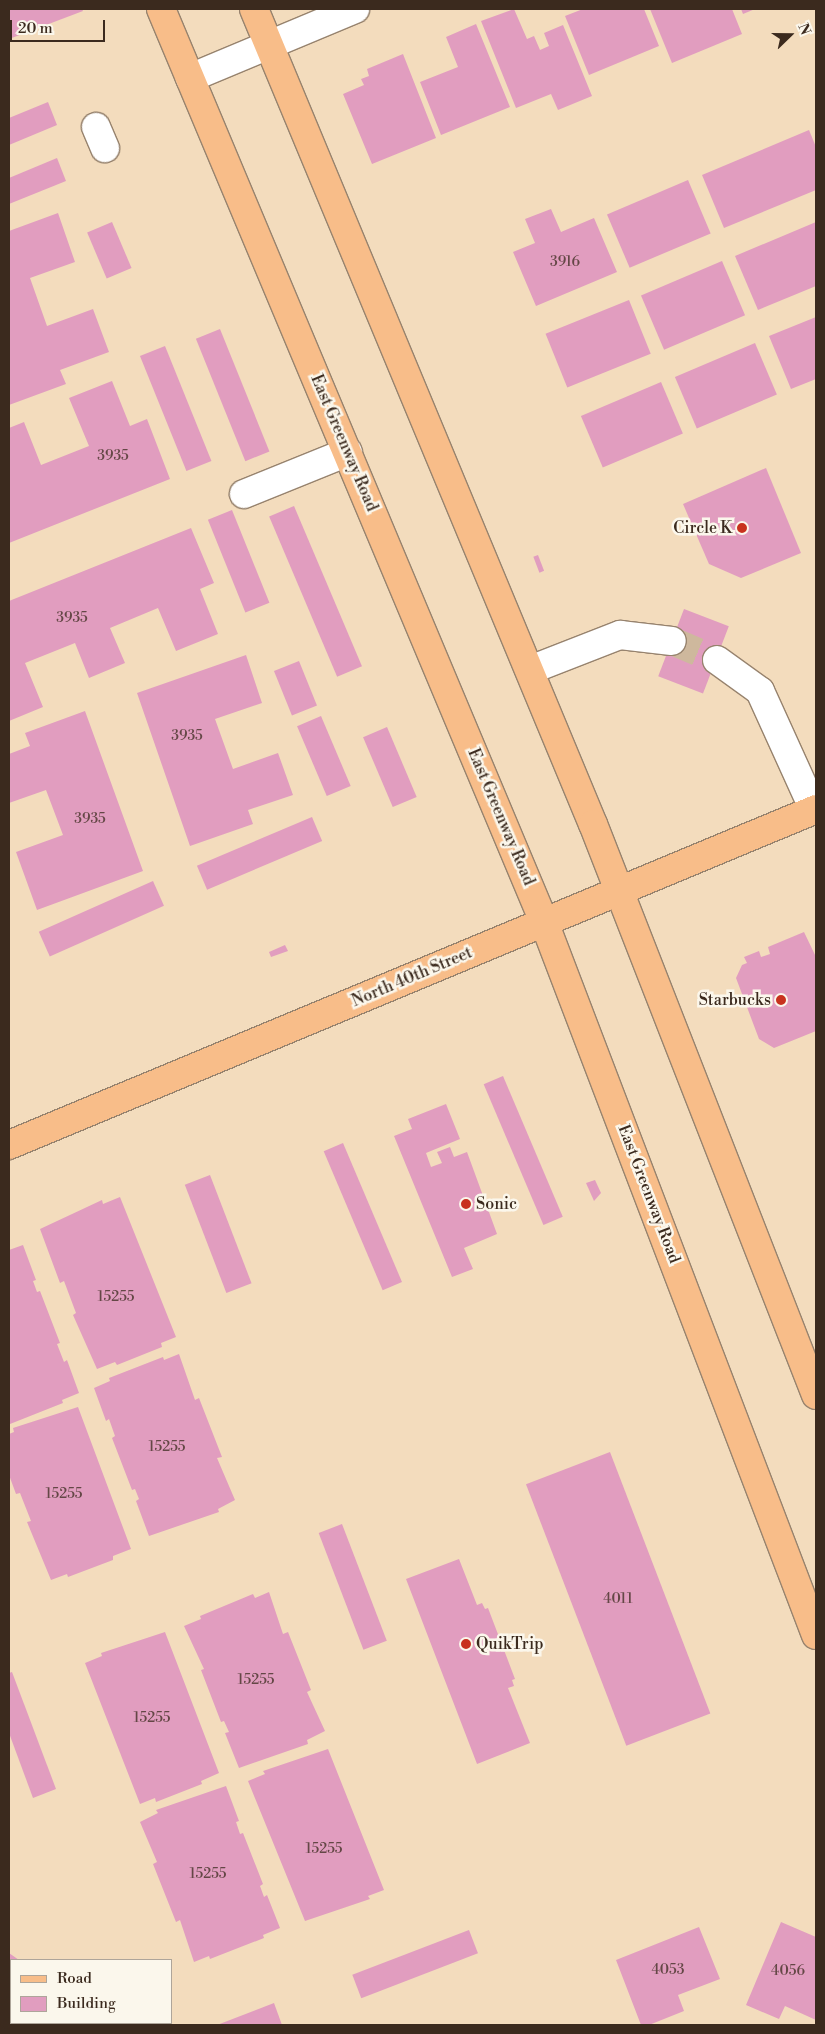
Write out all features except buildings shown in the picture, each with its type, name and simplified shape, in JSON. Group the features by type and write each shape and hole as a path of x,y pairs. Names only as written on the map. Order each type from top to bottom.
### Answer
{"main road":[{"name":"East Greenway Road","path":"161,9 544,922 816,1635"},
{"path":"254,9 620,890 816,1395"},
{"name":"North 40th Street","path":"9,1145 815,810"}],"street":[{"path":"190,78 355,9"},
{"path":"244,494 348,452"},
{"path":"530,670 620,635 672,641"},
{"path":"718,660 760,691 815,810"}],"tunnel":[{"path":"672,641 717,660"}],"place":[{"name":"Circle K","path":"742,528"},
{"name":"Starbucks","path":"781,1000"},
{"name":"Sonic","path":"466,1204"},
{"name":"QuikTrip","path":"466,1644"}]}
